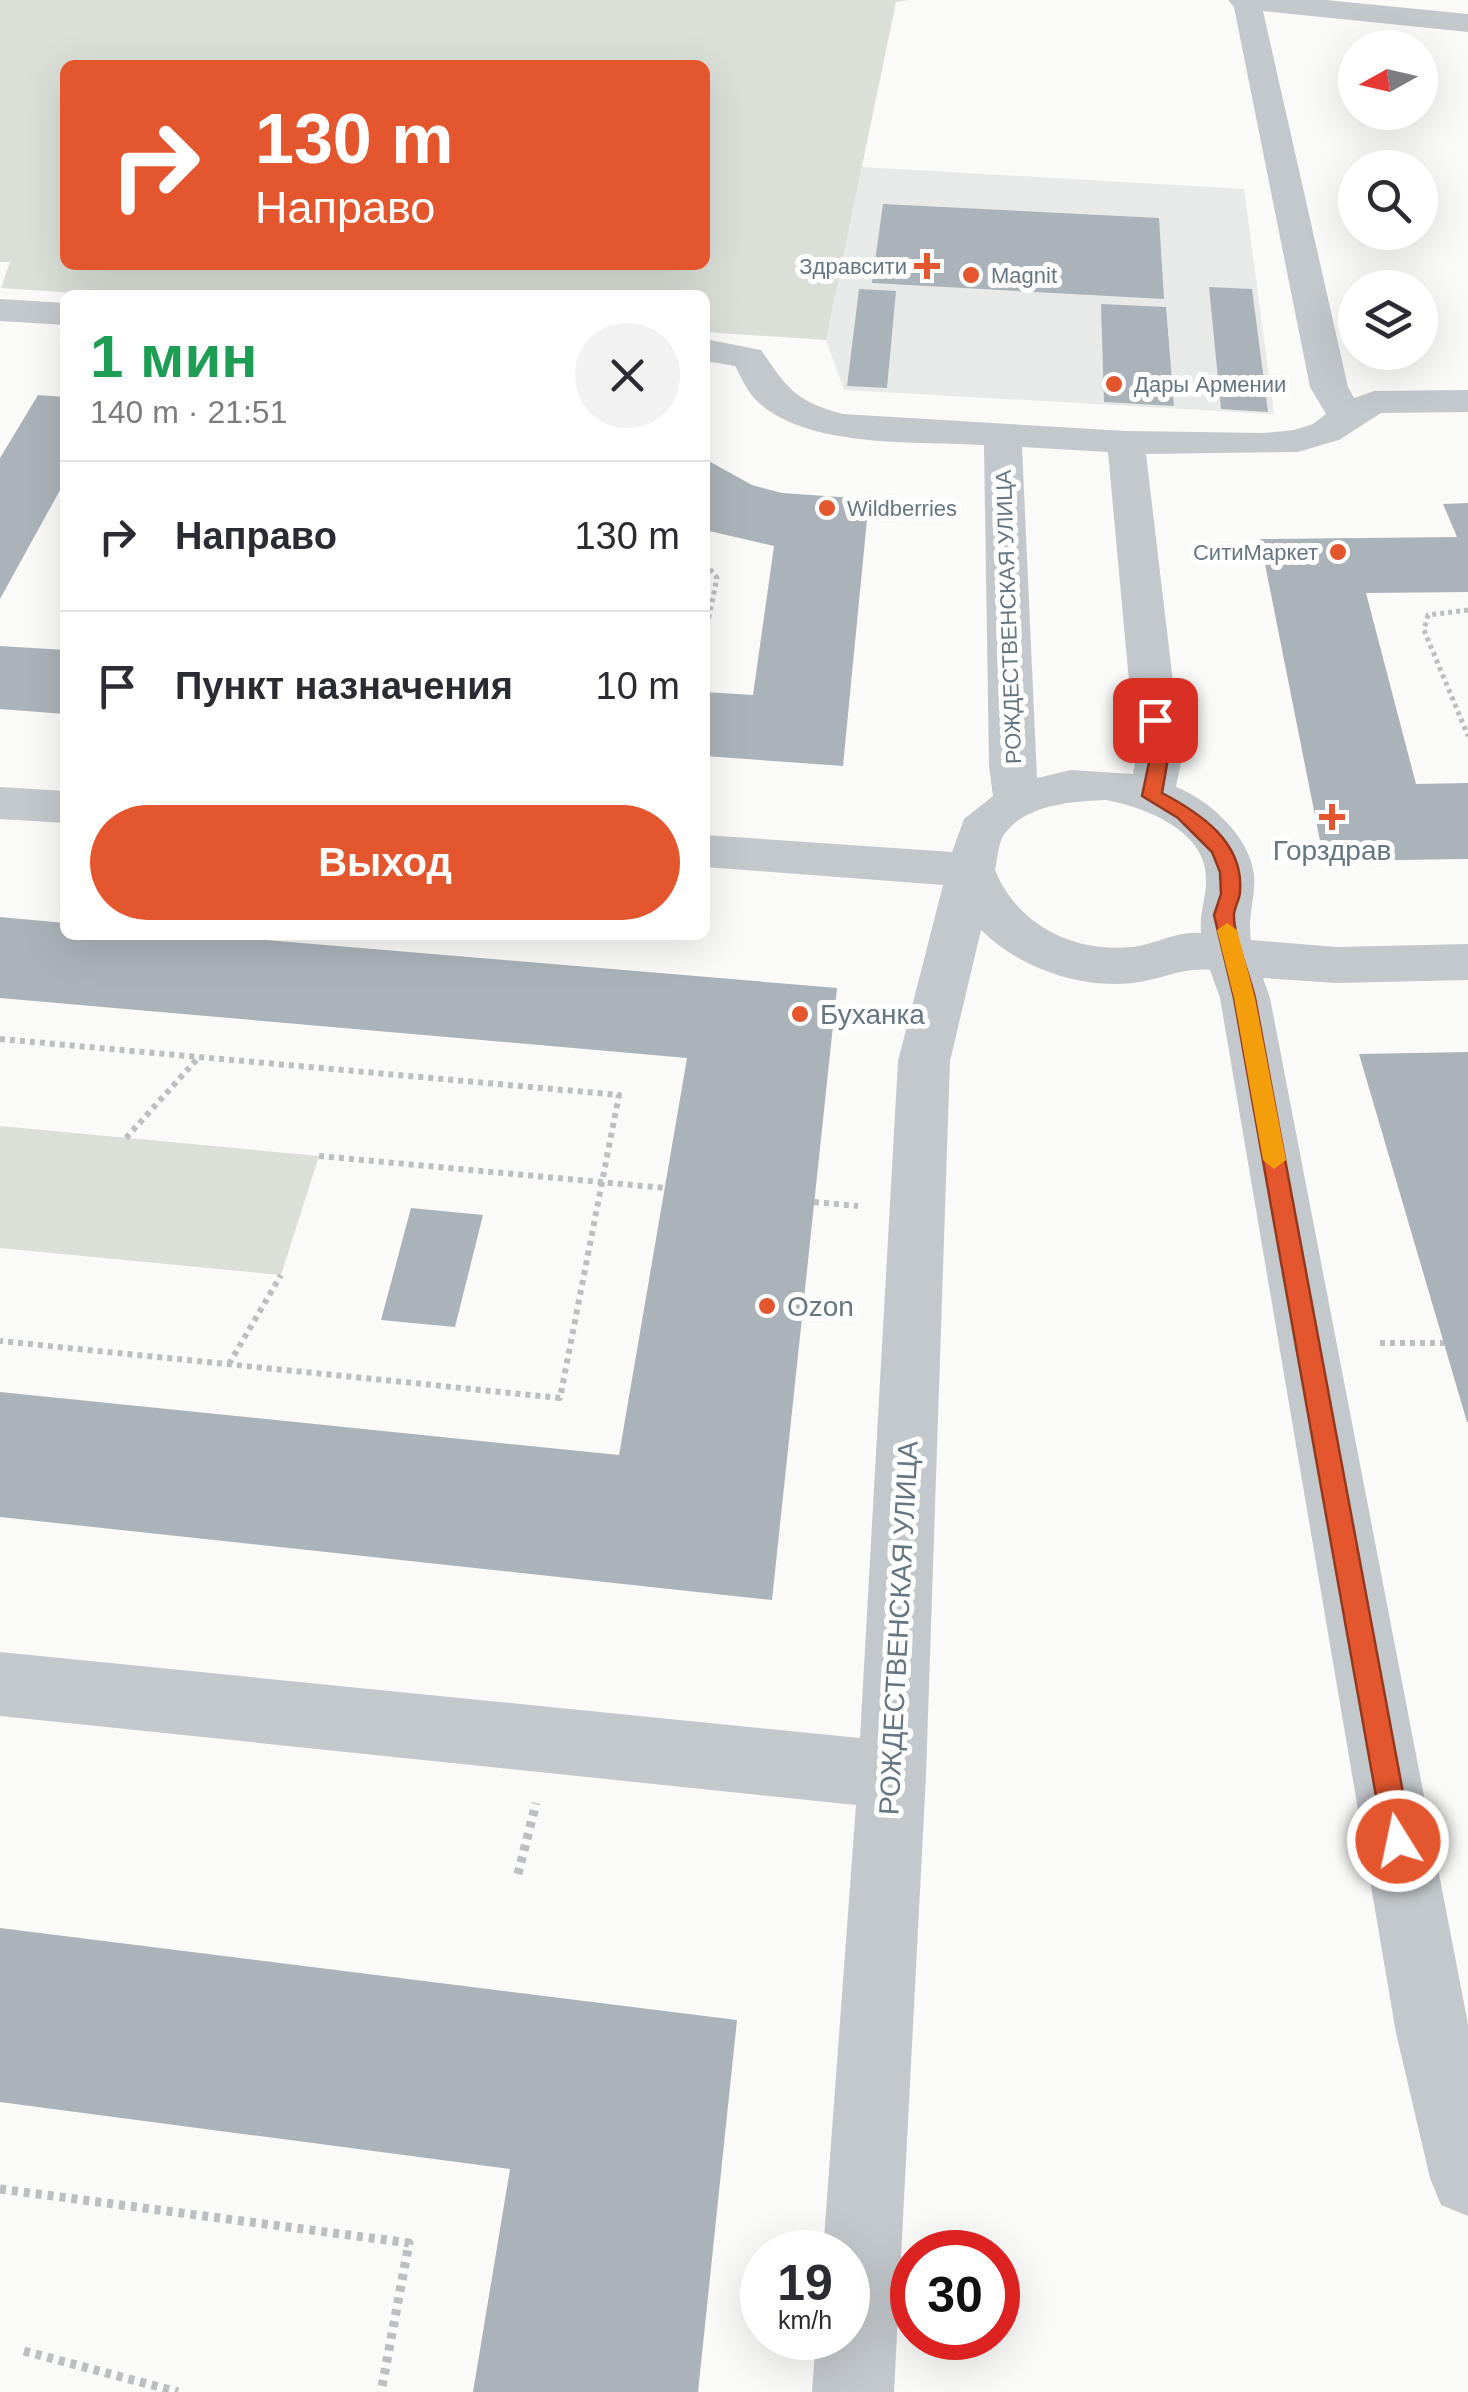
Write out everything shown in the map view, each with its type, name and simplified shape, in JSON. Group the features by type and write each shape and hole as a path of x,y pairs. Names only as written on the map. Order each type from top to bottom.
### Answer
{"street":[{"path":"1346,416 1329,386 1244,0 1468,24"},
{"path":"4,316 60,314"},
{"path":"710,350 748,358 769,392 801,414 841,425 1003,436 1264,444 1298,441 1326,432 1374,402 1468,401"},
{"name":"РОЖДЕСТВЕНСКАЯ УЛИЦА","path":"1003,436 1012,766 1017,799"},
{"path":"1126,442 1159,758 1152,796"},
{"name":"РОЖДЕСТВЕНСКАЯ УЛИЦА","path":"853,2392 892,1775 924,1061 981,830 996,813 1017,799 1071,785 1100,785 1152,796 1185,813 1206,830 1221,850 1230,872 1230,894 1224,915 1245,998 1450,2032 1468,2178"},
{"path":"0,803 60,807"},
{"path":"710,851 971,870 977,892 1010,932 1066,959 1132,965 1162,960 1188,949 1294,964 1468,962"},
{"path":"0,1684 892,1775"}],"path":[{"path":"710,569 717,578 710,612"},
{"path":"710,588 715,588"},
{"path":"1468,610 1428,615 1424,630 1468,736"},
{"path":"0,1040 619,1095 560,1398 0,1341"},
{"path":"126,1138 199,1057"},
{"path":"319,1156 664,1188"},
{"path":"814,1202 864,1206"},
{"path":"229,1364 281,1276"},
{"path":"1380,1343 1444,1342"},
{"path":"0,2189 409,2243 381,2392"},
{"path":"24,2350 178,2392"}],"shaded area":[{"path":"0,0 909,0 896,2 826,340 710,332 710,290 60,292 1,288 10,262 0,262"},
{"path":"862,167 1244,189 1274,414 844,390 826,340"},
{"path":"0,1126 319,1156 281,1275 0,1248"}],"building":[{"path":"883,204 1159,218 1164,299 872,283"},
{"path":"1209,287 1252,289 1268,412 1221,409"},
{"path":"859,289 896,291 887,388 847,386"},
{"path":"1101,304 1166,307 1174,406 1104,402"},
{"path":"38,395 60,397 60,490 0,599 0,458"},
{"path":"710,462 752,485 782,493 869,499 843,766 710,756 710,692 753,695 774,546 710,531"},
{"path":"1468,503 1468,592 1366,593 1416,784 1468,783 1468,859 1324,861 1260,539 1457,537 1443,504"},
{"path":"0,646 60,650 60,714 0,709"},
{"path":"0,917 60,923 60,940 266,940 837,988 772,1600 0,1517 0,1392 619,1455 687,1058 0,998"},
{"path":"1468,1052 1468,1422 1467,1422 1359,1054"},
{"path":"411,1208 483,1215 455,1327 381,1320"},
{"path":"0,1928 737,2020 698,2392 473,2392 510,2169 0,2102"}],"slow traffic":[{"path":"1227,930 1245,998 1274,1160"}],"place":[{"name":"Здравсити","path":"927,266"},
{"name":"Magnit","path":"971,275"},
{"name":"Дары Армении","path":"1114,384"},
{"name":"Wildberries","path":"827,508"},
{"name":"СитиМаркет","path":"1338,552"},
{"name":"Горздрав","path":"1332,817"},
{"name":"Буханка","path":"800,1014"},
{"name":"Ozon","path":"767,1306"}],"route":[{"path":"1155,720 1159,758 1152,796 1185,813 1206,830 1221,850 1230,872 1230,894 1224,915 1245,998 1398,1841"}]}
